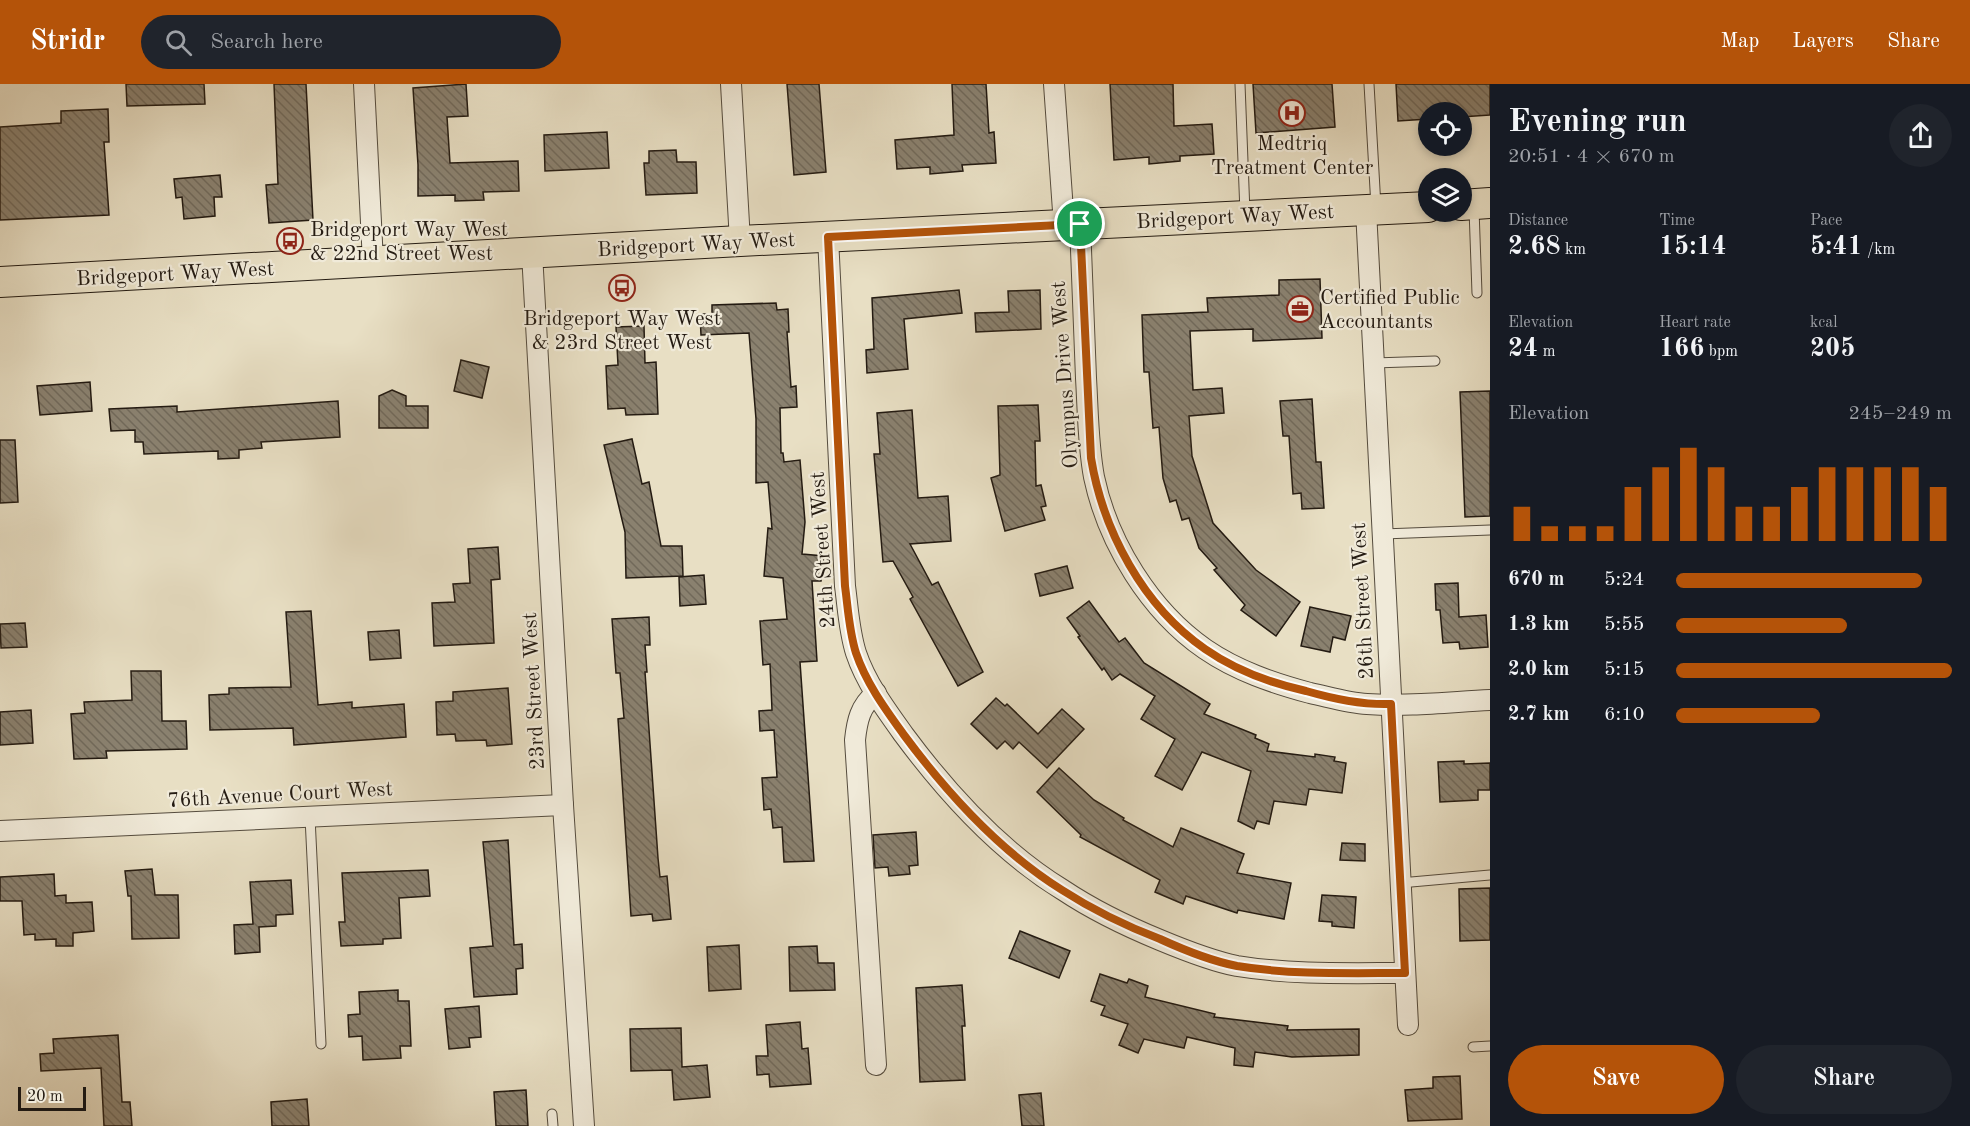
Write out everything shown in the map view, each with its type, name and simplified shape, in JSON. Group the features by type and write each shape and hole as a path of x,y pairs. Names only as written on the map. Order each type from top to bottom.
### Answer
{"main road":[{"name":"Bridgeport Way West","path":"0,282 740,241 1418,207"}],"street":[{"path":"364,84 373,262"},
{"path":"731,84 740,241"},
{"name":"Olympus Drive West","path":"1054,84 1072,224 1094,478 1104,510 1124,556 1137,577 1155,602 1182,631 1205,650 1271,681 1353,703 1391,704 1490,700"},
{"name":"26th Street West","path":"1371,209 1374,363 1408,1025"},
{"name":"24th Street West","path":"828,237 845,586 850,629 856,653 876,693 926,763 994,836 1043,877 1096,910 1185,950 1236,965 1296,972 1405,973"},
{"name":"23rd Street West","path":"532,253 563,805 584,1126"},
{"path":"876,693 869,698 861,711 855,740 876,1065"},
{"name":"76th Avenue Court West","path":"0,831 563,805"}],"lane":[{"path":"1240,84 1246,216"},
{"path":"1369,84 1371,209"},
{"path":"1475,204 1477,293"},
{"path":"1374,363 1436,361"},
{"path":"1383,534 1490,530"},
{"path":"310,817 321,1044"},
{"path":"1400,883 1490,875"},
{"path":"1473,1047 1490,1046"},
{"path":"552,1114 553,1126"}],"building":[{"path":"126,84 204,84 205,104 127,106"},
{"path":"274,84 306,84 313,220 269,223 266,185 278,184"},
{"path":"466,84 468,116 447,117 450,163 518,161 519,191 483,192 484,200 455,201 455,195 418,196 413,88"},
{"path":"787,84 819,84 826,172 794,175"},
{"path":"952,84 986,84 989,133 994,132 996,163 962,165 963,171 930,174 930,167 897,169 895,140 954,135"},
{"path":"1110,84 1173,84 1174,126 1212,124 1214,154 1180,156 1180,161 1149,164 1149,157 1114,160"},
{"path":"1253,84 1332,84 1335,127 1256,133"},
{"path":"1396,84 1490,84 1490,115 1472,116 1472,102 1418,102 1418,120 1398,121"},
{"path":"108,109 109,142 104,142 109,215 0,220 0,127 61,123 61,111"},
{"path":"607,132 609,168 545,171 544,135"},
{"path":"676,150 677,162 696,162 697,193 646,195 644,163 649,163 649,151"},
{"path":"220,175 222,197 214,197 215,216 184,219 182,197 176,198 174,179"},
{"path":"1320,279 1322,338 1253,341 1253,329 1190,331 1193,390 1222,388 1224,413 1189,416 1192,456 1213,523 1256,570 1300,602 1276,636 1241,610 1245,605 1214,570 1217,568 1199,548 1189,518 1182,520 1176,500 1170,502 1163,478 1159,427 1153,428 1149,372 1144,372 1142,315 1208,312 1207,298 1279,295 1279,280"},
{"path":"959,290 962,313 904,319 908,369 867,373 866,350 874,349 872,298"},
{"path":"1040,290 1041,329 976,332 975,313 1009,312 1008,291"},
{"path":"776,303 777,310 788,309 789,332 787,332 791,387 796,386 797,407 780,408 781,453 783,453 784,462 800,460 805,522 802,554 824,556 821,581 812,581 817,661 800,662 814,861 784,862 782,827 773,828 771,809 764,810 762,778 777,777 774,730 760,731 759,711 772,710 770,664 763,665 760,621 787,619 783,578 764,576 768,528 772,529 768,482 756,483 756,419 749,333 701,335 700,314 712,314 712,305"},
{"path":"644,326 645,363 656,362 658,414 626,415 625,408 608,409 606,366 618,365 616,327"},
{"path":"461,360 489,367 482,398 454,391"},
{"path":"90,382 92,411 40,415 37,386"},
{"path":"392,390 406,396 406,406 428,406 428,428 379,428 379,396"},
{"path":"1490,391 1490,516 1465,517 1460,392"},
{"path":"1312,399 1316,462 1321,462 1324,508 1302,509 1301,493 1293,494 1289,436 1283,436 1280,401"},
{"path":"338,401 340,437 261,442 262,448 239,450 239,458 218,459 218,451 144,454 143,442 135,442 135,430 111,431 109,409 177,406 177,412"},
{"path":"1038,405 1040,441 1035,441 1036,486 1041,485 1046,506 1041,507 1045,520 1005,531 991,478 1000,475 998,406"},
{"path":"912,410 918,498 948,496 951,541 910,544 932,585 938,582 983,672 958,686 910,599 913,597 893,561 883,562 874,454 880,454 877,413"},
{"path":"632,439 642,484 649,482 661,546 682,546 683,576 626,578 625,532 604,445"},
{"path":"0,440 15,440 18,502 0,503"},
{"path":"498,547 500,579 491,580 494,643 434,646 432,603 455,602 453,584 470,583 468,549"},
{"path":"1067,566 1073,588 1040,596 1035,574"},
{"path":"704,575 706,604 680,606 679,577"},
{"path":"1458,583 1459,617 1486,615 1488,647 1460,649 1459,642 1443,643 1440,610 1436,610 1435,584"},
{"path":"1089,601 1119,642 1125,638 1144,663 1210,704 1204,714 1256,735 1255,738 1269,744 1267,751 1335,757 1334,761 1346,763 1342,793 1309,789 1306,805 1274,801 1269,824 1257,821 1254,829 1238,821 1251,771 1202,752 1182,790 1155,776 1175,739 1141,719 1155,696 1120,674 1112,680 1078,637 1080,636 1067,618"},
{"path":"1310,607 1351,616 1345,640 1333,637 1330,652 1301,646"},
{"path":"311,611 318,705 352,702 352,708 404,704 406,737 294,745 293,728 210,730 209,695 229,694 229,688 291,687 286,612"},
{"path":"649,617 650,645 645,645 647,672 645,672 658,858 660,877 667,876 671,919 653,921 652,914 631,916 618,719 624,718 620,673 616,673 612,619"},
{"path":"25,623 27,647 1,648 0,624"},
{"path":"399,630 401,658 370,660 368,632"},
{"path":"131,671 161,671 162,721 186,721 187,749 106,751 107,758 74,759 71,714 85,713 84,702 132,700"},
{"path":"508,688 512,744 487,746 486,740 456,741 455,734 437,735 436,702 453,701 453,692"},
{"path":"996,698 1005,706 1007,704 1038,734 1062,709 1084,729 1047,768 1019,742 1013,749 1005,741 997,749 971,724"},
{"path":"31,710 33,743 0,745 0,712"},
{"path":"1464,761 1464,764 1490,763 1490,790 1478,790 1478,800 1440,802 1438,762"},
{"path":"1059,768 1094,800 1124,818 1123,820 1173,847 1181,828 1244,854 1237,873 1291,883 1284,919 1238,910 1237,913 1186,896 1183,904 1155,892 1160,880 1080,837 1081,835 1037,792"},
{"path":"916,832 918,865 909,866 910,874 889,876 888,867 875,868 873,835"},
{"path":"508,840 514,945 522,944 523,968 516,969 517,994 474,997 470,948 493,946 483,842"},
{"path":"1342,843 1365,844 1365,861 1340,860"},
{"path":"152,869 155,895 178,895 179,938 132,939 131,896 128,896 125,871"},
{"path":"428,870 430,896 399,898 401,938 383,939 383,944 341,946 339,922 345,922 342,873"},
{"path":"54,874 55,896 66,895 66,903 92,902 94,931 73,933 73,946 56,946 56,939 35,940 35,934 24,935 22,901 0,901 0,877"},
{"path":"291,880 293,914 276,915 276,926 259,927 260,952 235,954 234,925 253,924 250,882"},
{"path":"1490,888 1490,940 1460,941 1459,889"},
{"path":"1322,895 1356,897 1354,928 1332,926 1332,922 1319,921"},
{"path":"1020,931 1070,951 1059,978 1009,958"},
{"path":"739,945 741,989 709,991 707,947"},
{"path":"817,946 818,963 834,963 835,990 790,991 789,947"},
{"path":"1100,974 1127,983 1129,979 1148,986 1145,997 1215,1014 1214,1017 1288,1026 1287,1030 1359,1029 1359,1055 1292,1057 1255,1052 1253,1067 1234,1065 1235,1048 1187,1037 1184,1048 1144,1039 1138,1053 1119,1045 1128,1024 1101,1015 1105,1006 1091,1001"},
{"path":"962,985 965,1080 920,1082 916,988"},
{"path":"398,990 398,1001 409,1001 411,1046 400,1046 401,1058 363,1060 362,1036 349,1037 348,1015 360,1014 359,992"},
{"path":"479,1006 481,1037 469,1038 470,1047 449,1049 445,1009"},
{"path":"800,1022 802,1049 808,1048 811,1084 770,1087 769,1074 757,1075 756,1056 768,1056 766,1025"},
{"path":"681,1028 682,1067 707,1065 710,1097 674,1100 672,1070 631,1071 630,1029"},
{"path":"118,1035 122,1102 130,1102 132,1126 104,1126 101,1068 41,1071 40,1054 54,1053 53,1039"},
{"path":"1460,1076 1462,1119 1408,1121 1405,1090 1433,1088 1433,1077"},
{"path":"526,1090 528,1126 496,1126 494,1092"},
{"path":"1041,1093 1044,1126 1022,1126 1019,1095"},
{"path":"307,1099 309,1126 272,1126 271,1102"}],"place":[{"name":"Medtriq Treatment Center","path":"1292,113"},
{"name":"Bridgeport Way West & 22nd Street West","path":"290,241"},
{"name":"Bridgeport Way West & 23rd Street West","path":"622,288"},
{"name":"Certified Public Accountants","path":"1300,309"}],"route":[{"path":"1080,224 1089,439 1094,478 1114,535 1137,577 1155,602 1182,631 1205,650 1251,674 1300,690 1353,703 1391,704 1405,973 1296,972 1236,965 1185,950 1096,910 1061,890 1023,862 974,817 910,743 864,672 850,629 845,586 828,237 1080,224"}]}
